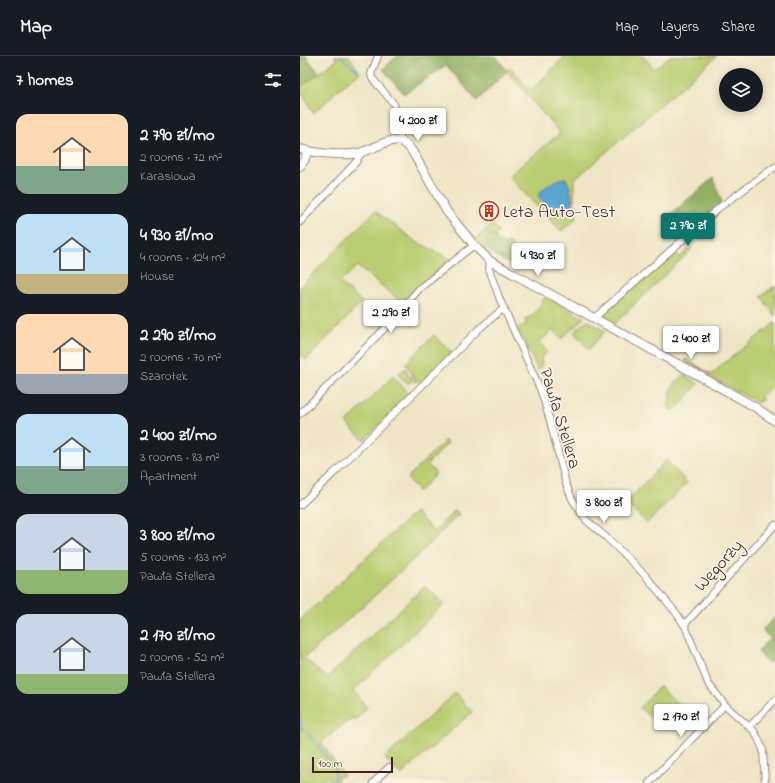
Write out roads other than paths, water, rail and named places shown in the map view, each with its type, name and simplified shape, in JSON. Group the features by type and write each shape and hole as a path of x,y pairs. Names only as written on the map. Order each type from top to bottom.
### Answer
{"street":[{"path":"378,56 371,74 372,78 394,104 400,130 400,140"},
{"path":"300,166 304,161 304,150 342,154 362,152 387,141 400,140 412,151 447,212 474,246 490,261 732,394 755,407 775,421"},
{"path":"300,222 356,162 362,152"},
{"path":"594,318 720,207 775,166"},
{"path":"300,414 384,328 420,288 474,246"},
{"name":"Pawła Stellera","path":"490,261 489,269 504,308 541,391 566,484 576,506 587,521 614,544 652,582 684,625 708,683 725,705 749,727 758,738 763,750 765,783"},
{"path":"300,505 347,461 480,328 504,308"},
{"name":"Węgorzy","path":"684,625 775,525"},
{"path":"749,727 775,700"},
{"path":"649,783 725,705"},
{"path":"373,783 389,767"}],"water":[{"path":"566,178 570,187 573,208 557,216 538,196 543,189 555,181"}],"waterway":[{"path":"340,56 358,71"},
{"path":"300,717 302,730"},
{"path":"307,732 334,767 334,783"}],"place":[{"name":"Leta Auto-Test","path":"489,211"}]}
